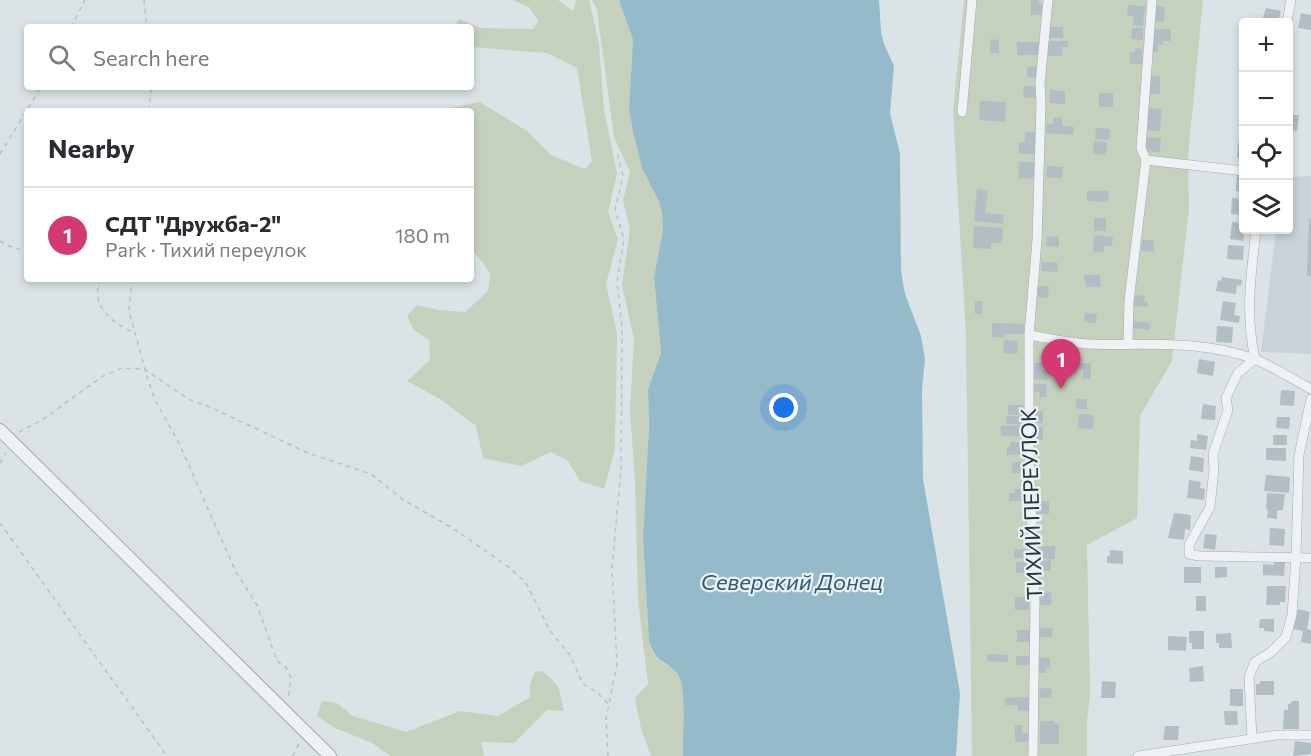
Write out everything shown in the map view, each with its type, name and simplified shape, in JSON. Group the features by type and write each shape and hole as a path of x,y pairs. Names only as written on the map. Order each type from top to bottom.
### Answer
{"street":[{"path":"962,111 972,0"},
{"name":"ТИХИЙ ПЕРЕУЛОК","path":"1033,756 1035,602 1029,454 1029,335 1040,183 1040,84 1048,0"},
{"path":"1128,343 1130,302 1146,160 1141,148 1152,0"},
{"path":"1288,18 1291,0"},
{"path":"1146,160 1239,170"},
{"path":"1255,359 1249,333 1248,299 1256,234"},
{"path":"1029,335 1087,344 1128,343 1186,346 1232,353 1255,359 1311,389"},
{"path":"1255,359 1238,373 1226,398 1228,410 1213,454 1214,469 1210,507 1189,545 1189,554 1311,558"},
{"path":"1252,739 1249,677 1255,662 1271,652 1286,637 1292,615 1299,455 1311,399"},
{"path":"0,430 330,756"},
{"path":"1138,756 1277,735 1311,735"}],"path":[{"path":"73,24 85,0"},
{"path":"144,0 147,24"},
{"path":"27,108 38,90"},
{"path":"149,108 151,90"},
{"path":"0,154 24,114"},
{"path":"608,756 606,719 616,664 612,568 621,470 622,327 617,282 624,239 615,210 623,176 617,152"},
{"path":"0,241 24,251"},
{"path":"99,282 96,290 102,308 109,318 135,334"},
{"path":"132,282 129,310 144,369 156,402 179,443 235,570 257,605 277,661 286,667 291,678 285,711"},
{"path":"0,463 17,433 42,420 103,376 122,368 144,369 190,400 210,407 308,453 371,474 402,499 454,529 510,568 526,582 550,631 570,655 584,684 597,692 609,705"},
{"path":"0,523 167,756"},
{"path":"293,756 305,731"}],"shaded area":[{"path":"1311,176 1311,354 1261,352 1276,234 1293,234 1293,177"}],"green space":[{"path":"513,0 558,0 573,11 576,0 589,0 599,44 604,110 617,173 608,212 618,239 606,284 617,333 615,449 604,489 580,481 568,461 551,452 521,466 483,458 476,426 440,399 407,381 430,360 429,340 415,331 407,316 417,305 438,310 465,312 488,291 490,273 474,251 474,108 450,108 480,102 527,131 551,155 585,169 592,161 577,68 547,53 474,47 474,25 481,28 533,29 538,21 529,7"},
{"path":"592,0 619,0 633,40 629,108 633,132 642,168 662,213 663,230 654,277 661,353 648,389 649,427 643,537 649,641 656,657 676,672 680,679 683,699 683,756 651,756 641,729 635,698 648,684 638,600 635,483 630,410 634,339 622,285 630,229 623,201 630,172 614,137 597,10"},
{"path":"964,0 1203,0 1188,157 1189,209 1172,361 1140,416 1137,518 1087,545 1090,694 1087,756 972,756 966,337 953,112"},
{"path":"459,19 471,24 456,24"},
{"path":"543,671 558,686 564,711 547,710 514,743 481,742 484,756 390,756 372,743 335,728 317,716 322,701 337,703 353,716 406,732 460,711 498,716 530,697 530,684 535,672"}],"water":[{"name":"Северский Донец","path":"619,0 879,0 881,32 894,66 890,113 900,154 901,271 905,294 921,336 925,359 922,389 923,479 960,693 956,756 683,756 683,699 680,678 671,667 657,657 649,641 643,537 649,427 648,389 661,353 654,277 663,230 662,213 642,168 633,132 629,108 633,40"}],"building":[{"path":"1031,0 1039,0 1039,4 1044,4 1043,15 1031,15"},
{"path":"1128,5 1145,6 1143,26 1133,25 1134,16 1127,16"},
{"path":"1156,6 1165,7 1164,22 1155,21"},
{"path":"1266,8 1281,11 1279,18 1263,18"},
{"path":"1301,13 1311,15 1311,30 1298,28"},
{"path":"1048,27 1063,27 1063,38 1047,38"},
{"path":"1132,28 1143,28 1143,40 1131,39"},
{"path":"1153,29 1171,29 1171,41 1163,41 1163,45 1158,45 1157,52 1153,52"},
{"path":"990,39 999,40 999,53 990,53"},
{"path":"1047,41 1068,41 1068,47 1062,47 1062,56 1047,56"},
{"path":"1017,42 1039,42 1039,55 1017,55"},
{"path":"1135,48 1142,49 1142,64 1130,64 1130,52 1135,52"},
{"path":"1027,67 1038,67 1037,77 1027,77"},
{"path":"1150,76 1160,76 1160,94 1150,94"},
{"path":"1024,86 1037,87 1036,98 1023,97"},
{"path":"1050,90 1065,91 1065,104 1049,103"},
{"path":"1099,93 1113,93 1113,107 1099,107"},
{"path":"980,101 1006,102 1005,122 979,120"},
{"path":"1148,108 1162,109 1160,131 1146,130"},
{"path":"1293,115 1299,115 1297,131 1293,131"},
{"path":"1053,117 1062,118 1062,126 1074,127 1073,135 1046,133 1047,123 1053,124"},
{"path":"1096,128 1110,129 1109,140 1095,139"},
{"path":"1025,132 1037,132 1036,154 1019,154 1019,142 1025,142"},
{"path":"1146,137 1161,138 1160,152 1145,151"},
{"path":"1094,141 1107,142 1106,155 1093,154"},
{"path":"1019,162 1036,162 1036,179 1018,178"},
{"path":"1047,166 1063,167 1062,178 1046,177"},
{"path":"1237,174 1239,174 1239,191 1236,191"},
{"path":"977,189 988,190 985,213 1004,215 1003,224 974,221"},
{"path":"1087,191 1109,191 1108,202 1087,201"},
{"path":"1232,198 1239,199 1239,215 1231,214"},
{"path":"1094,218 1106,218 1106,231 1094,231"},
{"path":"1309,219 1311,219 1311,276 1307,276"},
{"path":"1232,222 1239,223 1239,234 1244,234 1243,241 1230,239"},
{"path":"974,226 1003,228 1002,243 991,243 991,249 973,248"},
{"path":"1094,235 1113,237 1112,246 1104,246 1104,252 1093,252"},
{"path":"1047,236 1059,237 1059,247 1046,246"},
{"path":"1142,240 1154,240 1154,252 1141,251"},
{"path":"1228,245 1244,246 1243,260 1227,259"},
{"path":"1042,262 1058,263 1058,272 1041,271"},
{"path":"1084,275 1100,275 1101,287 1086,287"},
{"path":"1222,277 1242,280 1241,286 1237,285 1236,294 1216,291 1218,280 1221,281"},
{"path":"1038,286 1049,286 1048,298 1038,297"},
{"path":"1134,295 1145,296 1144,302 1148,302 1147,307 1134,306"},
{"path":"975,301 982,301 982,314 975,314"},
{"path":"1223,301 1236,303 1234,315 1240,316 1239,323 1220,320"},
{"path":"1085,313 1097,314 1096,323 1084,322"},
{"path":"1134,321 1150,323 1149,330 1133,328"},
{"path":"992,323 1024,324 1024,334 992,337"},
{"path":"1217,326 1233,327 1232,343 1216,342"},
{"path":"1004,340 1018,341 1017,354 1003,353"},
{"path":"1199,359 1215,362 1213,376 1197,373"},
{"path":"1033,363 1042,363 1042,370 1047,371 1047,380 1032,379"},
{"path":"1079,363 1091,363 1091,379 1083,379 1083,369 1079,369"},
{"path":"1032,384 1047,384 1046,397 1039,397 1040,392 1032,391"},
{"path":"1281,390 1295,391 1294,406 1280,405"},
{"path":"1076,399 1087,399 1087,409 1076,409"},
{"path":"1203,404 1216,406 1215,420 1201,419"},
{"path":"1008,405 1023,405 1023,415 1008,415"},
{"path":"1032,411 1043,411 1043,423 1033,423"},
{"path":"1079,414 1094,415 1093,429 1078,428"},
{"path":"1006,416 1022,416 1022,424 1006,424"},
{"path":"1277,417 1290,417 1289,429 1276,428"},
{"path":"1023,425 1023,436 1001,436 1001,426"},
{"path":"1033,427 1043,427 1043,440 1033,440"},
{"path":"1197,434 1208,436 1206,450 1190,448 1191,440 1197,441"},
{"path":"1273,435 1287,435 1287,445 1273,445"},
{"path":"1010,442 1023,442 1023,455 1007,455"},
{"path":"1266,448 1286,448 1286,461 1266,460"},
{"path":"1191,456 1204,458 1203,472 1189,470"},
{"path":"1012,462 1026,462 1026,473 1012,473"},
{"path":"1266,475 1290,477 1289,493 1264,491"},
{"path":"1189,480 1201,482 1200,488 1205,489 1204,500 1187,498"},
{"path":"1015,489 1026,489 1026,501 1009,501 1009,493 1015,493"},
{"path":"1267,493 1285,494 1283,510 1277,511 1277,519 1267,518"},
{"path":"1037,501 1049,501 1049,514 1037,514"},
{"path":"1174,513 1191,515 1190,530 1185,529 1184,540 1168,538"},
{"path":"1270,528 1285,529 1284,546 1269,545"},
{"path":"1205,534 1217,535 1215,550 1203,548"},
{"path":"1038,546 1055,546 1055,559 1038,559"},
{"path":"1014,549 1028,549 1028,558 1014,558"},
{"path":"1110,550 1123,551 1123,564 1107,563"},
{"path":"1051,560 1051,571 1040,571 1040,561"},
{"path":"1016,562 1028,562 1028,573 1016,573"},
{"path":"1274,562 1285,562 1284,576 1263,575 1263,564 1274,565"},
{"path":"1184,567 1201,567 1201,583 1184,583"},
{"path":"1215,567 1227,567 1227,577 1215,578"},
{"path":"1267,586 1286,586 1285,602 1280,602 1280,605 1266,605"},
{"path":"1040,591 1052,592 1051,605 1039,605"},
{"path":"1196,596 1206,596 1206,611 1196,611"},
{"path":"1015,597 1029,598 1029,610 1015,610"},
{"path":"1298,609 1310,612 1307,629 1311,630 1311,644 1301,642 1303,631 1293,629"},
{"path":"1260,619 1274,619 1274,632 1259,628"},
{"path":"1039,628 1053,628 1052,637 1039,637"},
{"path":"1017,630 1030,630 1030,642 1017,642"},
{"path":"1189,631 1204,631 1204,649 1192,649 1192,643 1189,643"},
{"path":"1231,633 1232,648 1219,648 1219,643 1216,643 1216,634"},
{"path":"1168,636 1187,637 1186,651 1168,650"},
{"path":"987,654 1008,655 1008,662 987,661"},
{"path":"1016,656 1030,656 1030,665 1016,665"},
{"path":"1037,657 1050,658 1050,668 1046,668 1046,673 1036,673"},
{"path":"1203,666 1204,681 1190,682 1189,668"},
{"path":"1102,681 1116,682 1115,698 1101,698"},
{"path":"1260,681 1274,681 1274,695 1256,695 1256,684 1260,684"},
{"path":"1040,688 1052,689 1051,698 1039,697"},
{"path":"1230,689 1243,689 1243,706 1230,706"},
{"path":"1030,697 1030,711 1018,711 1018,705 1005,705 1005,698"},
{"path":"1292,701 1299,701 1299,729 1283,729 1284,710 1288,710 1288,704"},
{"path":"1224,711 1237,711 1238,725 1225,725"},
{"path":"1040,721 1054,721 1054,724 1059,724 1059,744 1040,744"},
{"path":"1015,725 1022,725 1022,733 1029,733 1029,742 1015,742"},
{"path":"1165,726 1179,726 1178,740 1163,740"},
{"path":"1295,741 1311,743 1311,754 1293,756"}],"place":[{"name":"СДТ \"Дружба-2\"","path":"1061,389"}]}
